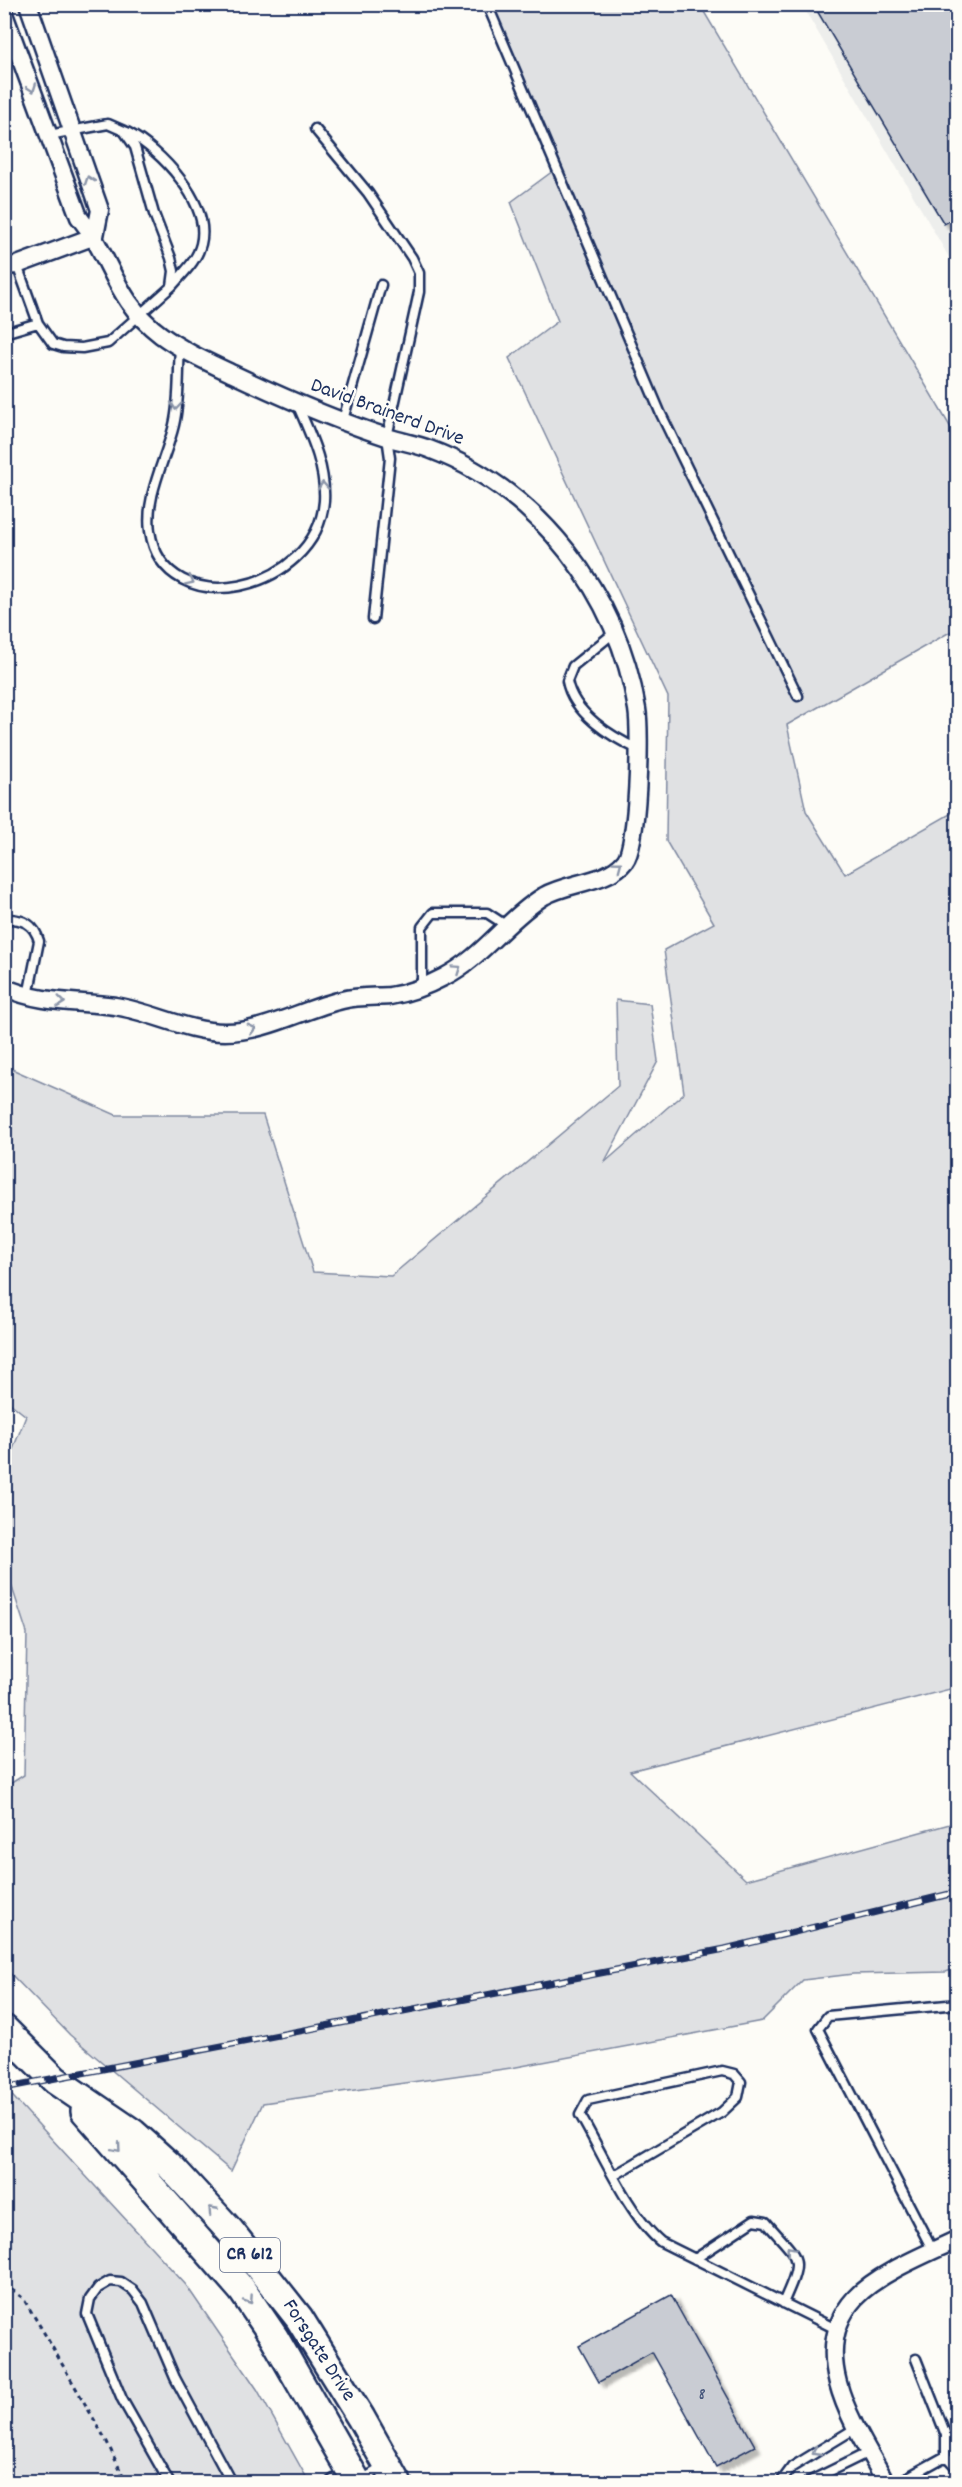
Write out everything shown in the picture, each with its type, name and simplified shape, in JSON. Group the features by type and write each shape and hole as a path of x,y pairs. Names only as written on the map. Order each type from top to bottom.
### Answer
{"main road":[{"name":"Forsgate Drive","path":"4,2029 65,2088 242,2290 274,2337 357,2482"},
{"name":"Forsgate Drive","path":"65,2088 133,2133 171,2167 231,2232 299,2318 392,2474"}],"street":[{"path":"11,265 94,236 100,210 28,4"},
{"name":"David Brainerd Drive","path":"4,14 80,217 94,236 120,291 140,316 180,348 298,405 387,437 426,447 465,464 527,508 556,538 580,568 598,597 615,632 626,663 638,712 639,749 632,842 624,863 611,871 546,895 507,926 471,960 446,976 422,987 390,996 344,999 262,1026 226,1032 194,1028 116,1006 44,1000 4,987"},
{"path":"886,2482 841,2396 833,2358 840,2321 855,2298 897,2268 957,2239"}],"lane":[{"path":"487,4 660,412 798,696"},
{"path":"11,265 38,323 53,344 82,348 108,343 140,316 193,263 201,247 203,230 201,216 169,164 141,139 108,124 49,135"},
{"path":"315,129 368,193 419,273 419,292 387,437 390,458 373,620"},
{"path":"124,131 135,147 154,214 171,258 174,271 172,286"},
{"path":"343,420 381,285"},
{"path":"4,333 38,323"},
{"path":"180,348 174,424 150,506 149,522 151,534 161,557 186,580 214,588 247,585 281,569 306,546 315,533 324,502 324,483 320,463 298,405"},
{"path":"615,632 573,666 567,681 575,700 608,733 639,749"},
{"path":"422,987 421,933 424,921 433,913 487,913 507,926"},
{"path":"4,919 23,920 37,934 39,941 28,996"},
{"path":"933,2251 818,2029 828,2016 957,2004"},
{"path":"615,2175 723,2112 738,2097 741,2082 734,2074 722,2071 588,2100 580,2115 646,2230 661,2242 838,2330"},
{"path":"695,2259 754,2220 766,2222 796,2258 797,2271 783,2303"},
{"path":"170,2482 122,2399 87,2314 90,2299 98,2288 110,2281 121,2282 143,2303 175,2378 231,2482"},
{"path":"916,2360 946,2434 946,2456 957,2469"},
{"path":"781,2482 792,2467 856,2428"},
{"path":"808,2482 869,2452"},
{"path":"899,2482 946,2456"},
{"path":"357,2482 392,2474"},
{"path":"330,2482 334,2480 340,2482"}],"path":[{"path":"4,2284 23,2298 43,2331 107,2442 122,2474 120,2482"}],"shaded area":[{"path":"490,5 700,5 957,438 957,628 787,725 806,811 845,874 957,810 958,1687 630,1771 746,1880 957,1822 957,1968 946,1972 853,1974 803,1980 762,2021 511,2068 263,2103 231,2171 70,2035 5,1968 5,1787 24,1775 27,1633 5,1566 4,1472 26,1416 5,1399 5,1066 116,1115 263,1115 313,1272 391,1276 618,1086 616,1000 650,1004 658,1061 604,1163 684,1093 664,950 714,923 666,841 668,697 509,358 558,321 511,202 561,165"},
{"path":"802,5 957,5 957,271"},
{"path":"4,2087 186,2285 257,2389 309,2482 5,2482"}],"building":[{"path":"813,4 958,4 958,216 944,224"},
{"path":"671,2295 755,2446 716,2467 652,2352 599,2382 579,2346"}],"railway":[{"path":"4,2088 725,1949 958,1892"}]}
